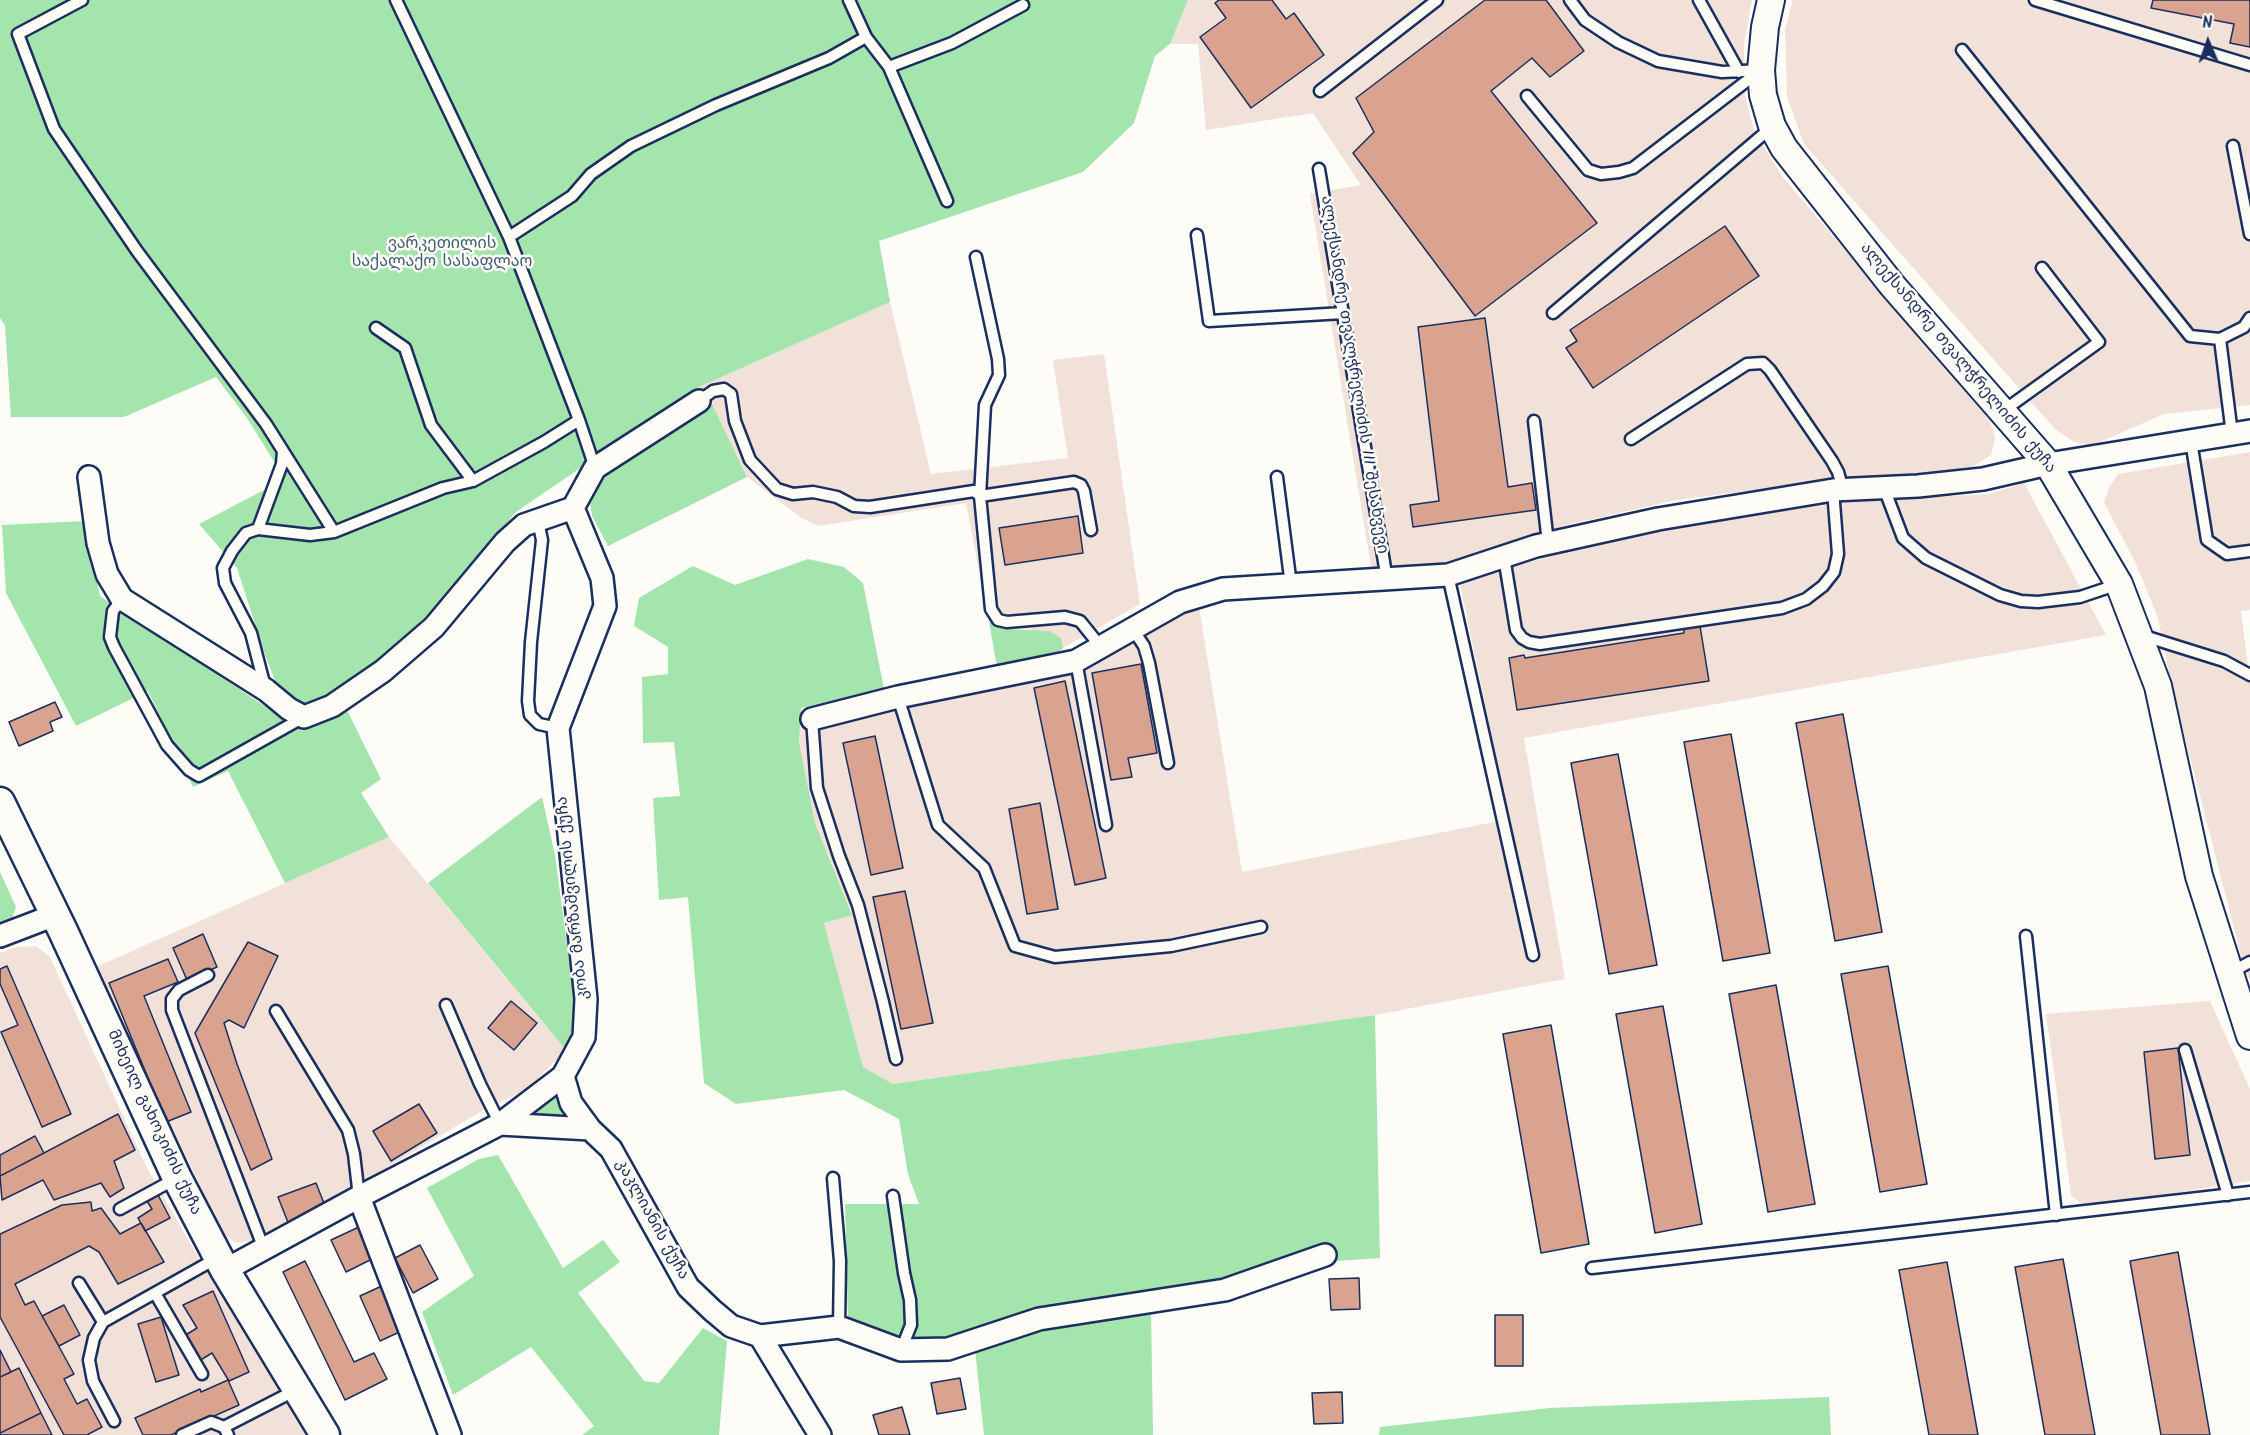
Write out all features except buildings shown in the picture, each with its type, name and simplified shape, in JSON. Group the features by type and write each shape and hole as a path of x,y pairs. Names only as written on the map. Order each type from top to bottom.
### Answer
{"main road":[{"name":"მიხეილ გახოკიძის ქუჩა","path":"0,802 177,1178 222,1263 325,1435"}],"street":[{"name":"ალექსანდრე თვალჭრელიძის ქუჩა","path":"1771,0 1765,27 1750,71 1763,95 1772,126 1784,148 1892,285 2048,464 2119,584 2158,686 2199,876 2240,968 2250,1036"},
{"path":"88,477 98,543 107,574 122,599 266,690 289,709 304,717 332,706 383,671 434,627 505,542 524,525 573,508 595,468 699,401"},
{"path":"812,719 898,698 1076,661 1180,602 1223,589 1448,575 1548,543 1658,519 1838,490 1983,479 2048,464 2241,432"},
{"name":"კობა მარზაშვილის ქუჩა","path":"222,1263 264,1249 501,1124 562,1076 584,1037 586,999 558,728 605,606 602,578 573,508"},
{"path":"0,936 55,915"},
{"name":"კაკლიანის ქუჩა","path":"562,1076 571,1103 590,1129 611,1149 688,1287 731,1326 760,1336"},
{"path":"501,1124 590,1129"},
{"path":"359,1197 450,1435"},
{"path":"820,1435 760,1336 839,1327 901,1350 948,1349 1039,1319 1225,1290 1325,1256"}],"lane":[{"path":"82,0 18,34 54,129 138,251 266,424 334,532"},
{"path":"396,0 509,237 595,468"},
{"path":"849,0 866,37 889,67 947,201"},
{"path":"1320,91 1437,0"},
{"path":"1570,0 1585,20 1618,42 1658,61 1722,72 1750,71"},
{"path":"1699,0 1750,71"},
{"path":"2035,0 2250,65"},
{"path":"889,67 952,43 1023,5"},
{"path":"509,237 572,196 591,174 631,146 716,105 829,58 866,37"},
{"path":"1962,50 2190,336 2220,339 2244,327 2250,318"},
{"path":"1527,96 1588,170 1601,174 1619,172 1633,168 1750,71"},
{"path":"1552,313 1772,126"},
{"path":"2233,146 2250,234"},
{"name":"ალექსანდრე თვალჭრელიძის III შესახვევი","path":"1319,170 1387,580"},
{"path":"1197,235 1209,321 1343,313"},
{"path":"976,257 998,359 999,375 985,405 980,496 991,609 998,620 1007,622 1065,617 1080,621 1101,647"},
{"path":"2003,411 2099,342 2042,268"},
{"path":"376,328 405,348 431,426 473,481"},
{"path":"2220,339 2241,432"},
{"path":"1504,557 1516,630 1522,638 1540,644 1782,608 1806,599 1823,586 1834,572 1838,554 1838,490 1832,461 1763,363 1747,364 1631,439"},
{"path":"699,401 713,391 724,389 731,394 735,421 750,460 777,489 793,494 813,492 829,495 854,506 870,507 968,491 975,491 980,496"},
{"path":"266,690 251,633 225,583 223,568 232,551 246,533 258,529 310,535 334,532 443,488 473,481 579,420"},
{"path":"1534,421 1548,543"},
{"path":"2191,441 2207,540 2227,554 2250,550"},
{"path":"258,529 282,464 283,452"},
{"path":"1278,477 1291,585"},
{"path":"980,496 1074,482 1081,485 1084,491 1091,530"},
{"path":"1884,488 1903,538 1926,558 2000,595 2021,601 2038,602 2080,597 2119,584"},
{"path":"538,521 542,540 531,642 528,701 530,715 538,724 558,728"},
{"path":"1448,575 1533,955"},
{"path":"122,599 113,611 110,637 114,648 167,745 189,770 199,776 304,717"},
{"path":"1132,628 1143,646 1149,663 1168,763"},
{"path":"2140,635 2224,661 2250,675"},
{"path":"1076,661 1106,825"},
{"path":"898,698 938,825 984,868 1015,946 1055,957 1171,946 1262,927"},
{"path":"812,719 817,788 858,905 896,1059"},
{"path":"2026,936 2056,1215"},
{"path":"208,975 179,990 172,999 172,1010 264,1249"},
{"path":"446,1005 480,1084 501,1124"},
{"path":"276,1011 348,1130 354,1154 359,1197"},
{"path":"2185,1050 2228,1195"},
{"path":"120,1209 177,1178"},
{"path":"833,1178 840,1261 839,1327"},
{"path":"1592,1268 2250,1192"},
{"path":"894,1196 904,1273 910,1300 911,1325 901,1350"},
{"path":"114,1421 93,1381 90,1360 94,1338 103,1322 155,1293 222,1263"},
{"path":"79,1283 103,1322"},
{"path":"155,1293 202,1374"},
{"path":"182,1435 211,1422 226,1431 297,1389"}],"shaded area":[{"path":"1188,0 1752,0 1744,44 1745,95 1754,131 1782,176 1990,421 1995,438 1991,455 1972,467 1817,482 1676,500 1566,525 1438,564 1371,567 1310,194 1361,185 1313,113 1206,130 1198,44 1170,44"},
{"path":"1793,0 2250,0 2250,405 2164,414 2093,445 2076,443 2055,429 1804,144 1787,97 1785,29"},
{"path":"890,302 931,474 1068,458 1053,360 1104,354 1140,604 1063,648 1061,638 1028,629 1006,629 989,622 966,503 818,526 800,517 747,477 712,404 699,387"},
{"path":"2250,452 2250,610 2241,611 2248,667 2250,667 2250,981 2243,963 2172,687 2158,618 2136,564 2104,502 2118,474"},
{"path":"2024,483 2106,635 1524,738 1565,979 1375,1015 893,1084 863,1067 824,923 852,914 815,823 799,742 800,727 1060,673 1159,623 1199,607 1242,872 1509,819 1460,584 1485,574 1621,537 1841,502 1989,494"},
{"path":"389,837 566,1050 526,1090 480,1112 267,1239 236,1243 223,1234 96,967"},
{"path":"36,946 50,957 147,1168 205,1269 311,1435 0,1435 0,953 16,947"},
{"path":"2210,1001 2250,1089 2250,1181 2085,1207 2071,1195 2046,1014"}],"green space":[{"name":"ვარკეთილის საქალაქო სასაფლაო","path":"0,0 1188,0 1170,44 1155,56 1134,123 1083,172 879,241 890,302 699,387 532,501 515,513 431,618 380,665 326,699 302,706 279,691 237,568 199,524 285,479 247,418 216,377 124,417 11,417 5,325 0,318"},
{"path":"712,404 747,477 608,546 592,516 590,501 600,475"},
{"path":"85,521 100,596 302,731 346,708 381,779 361,793 389,837 285,883 228,771 193,787 148,691 76,726 6,593 2,525"},
{"path":"808,559 844,567 863,583 884,689 801,708 799,742 815,823 852,915 824,923 863,1067 893,1084 1375,1015 1380,1258 1336,1261 1332,1246 1220,1283 929,1341 879,1332 848,1322 845,1204 919,1204 908,1174 899,1119 844,1090 736,1104 704,1083 688,897 659,900 653,798 680,796 674,742 643,743 642,677 668,674 668,647 634,626 639,598 693,566 735,585"},
{"path":"989,622 1006,629 1049,631 1061,638 1063,648 1052,657 997,667"},
{"path":"542,797 555,855 573,991 573,1026 566,1050 428,883"},
{"path":"0,872 16,907 12,919 0,926"},
{"path":"559,1090 567,1120 523,1117"},
{"path":"498,1155 563,1268 603,1240 620,1262 578,1293 644,1381 659,1383 703,1328 727,1341 719,1435 582,1435 594,1426 531,1347 453,1395 422,1312 474,1276 427,1188 479,1159"},
{"path":"1151,1310 1153,1435 984,1435 975,1349 1037,1326"},
{"path":"1829,1397 1831,1435 1379,1435 1380,1427 1550,1408"}]}
